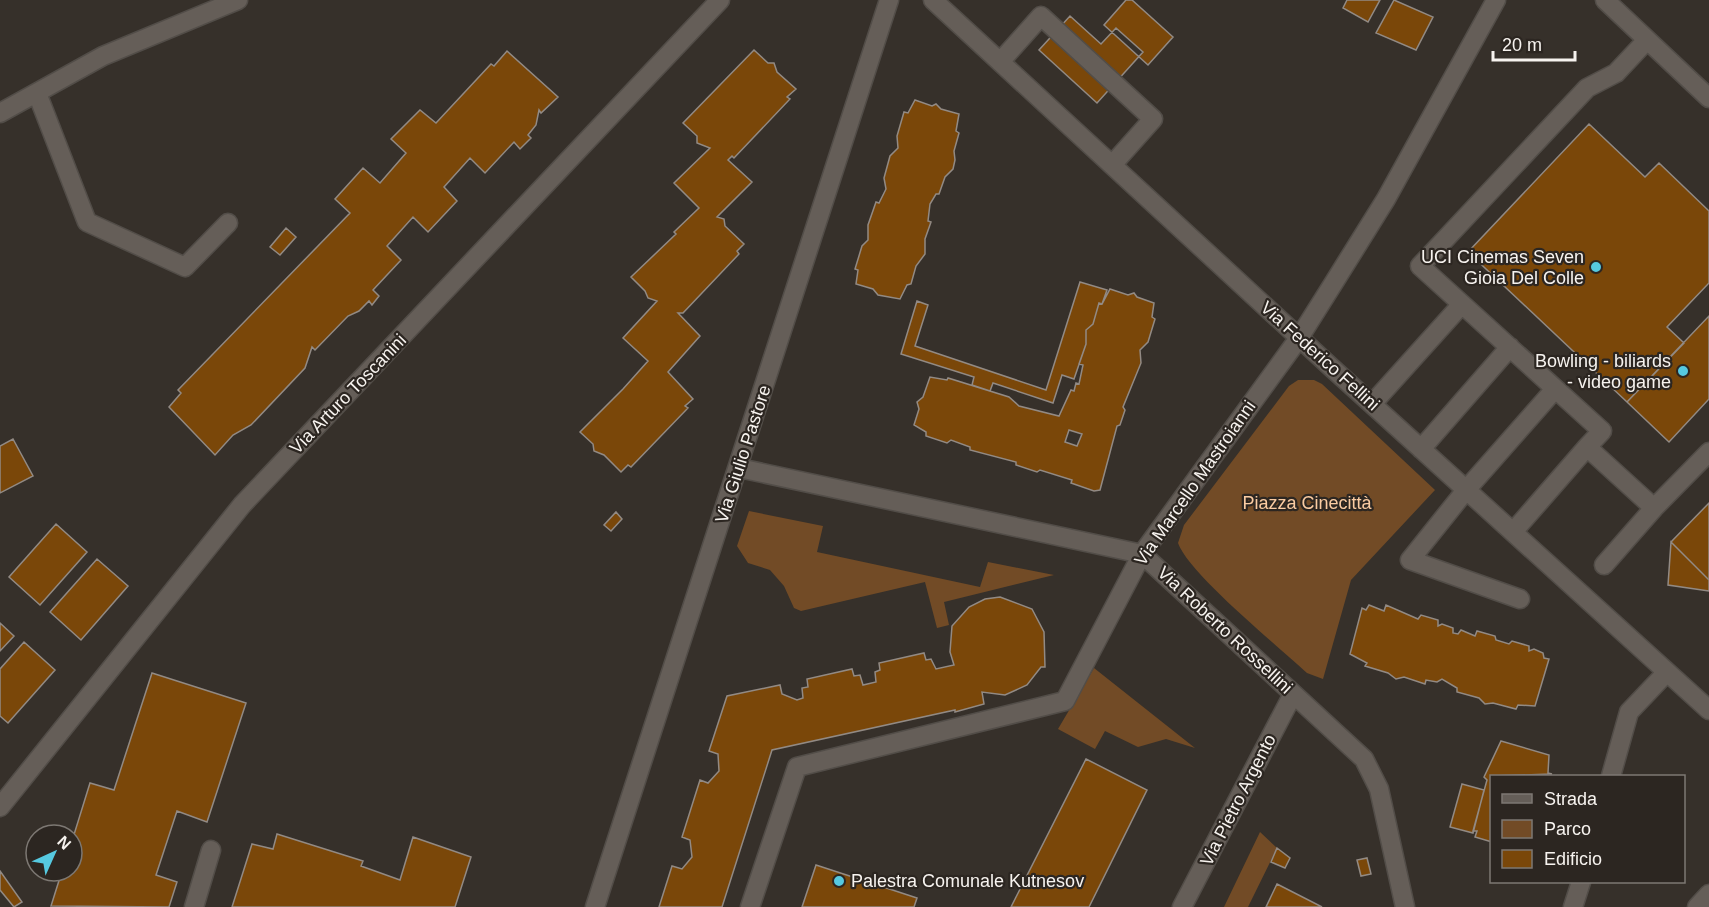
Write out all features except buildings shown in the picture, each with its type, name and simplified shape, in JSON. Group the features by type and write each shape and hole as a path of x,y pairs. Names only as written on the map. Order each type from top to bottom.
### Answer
{"street":[{"path":"0,113 103,56 238,0"},
{"name":"Via Arturo Toscanini","path":"0,807 242,505 720,0"},
{"name":"Via Giulio Pastore","path":"595,907 889,0"},
{"name":"Via Federico Fellini","path":"933,0 1299,338 1709,710"},
{"name":"Via Marcello Mastroianni","path":"750,907 797,767 1065,701 1142,554 1299,338 1386,199 1496,0"},
{"path":"1605,0 1709,98"},
{"path":"1000,62 1041,16 1153,119 1112,165"},
{"path":"1513,532 1602,431 1420,266 1587,88 1616,73 1647,40"},
{"path":"37,93 87,222 186,267 228,223"},
{"path":"1372,404 1462,304"},
{"path":"1421,449 1510,347"},
{"path":"1520,599 1410,560 1466,490 1555,389"},
{"path":"1587,447 1654,507"},
{"path":"1604,565 1654,507 1709,452"},
{"name":"Via Roberto Rossellini","path":"739,468 1142,554 1355,750 1374,776 1406,907"},
{"path":"1612,775 1629,712 1667,672"},
{"name":"Via Pietro Argento","path":"1182,907 1293,693"},
{"path":"194,907 211,850"},
{"path":"1573,907 1581,883"},
{"path":"1697,907 1709,894"}],"green space":[{"name":"Piazza Cinecittà","path":"1298,380 1314,380 1322,384 1435,490 1351,580 1323,679 1307,673 1236,610 1199,573 1178,543 1184,525 1289,386"},
{"path":"749,511 823,526 817,552 980,587 988,562 1054,575 944,602 949,625 937,628 925,582 801,611 794,608 784,586 770,570 748,563 737,546"},
{"path":"1094,668 1195,748 1166,739 1138,747 1105,731 1095,749 1058,729"},
{"path":"1260,832 1277,848 1248,907 1224,907"}],"place":[{"name":"UCI Cinemas Seven Gioia Del Colle","path":"1596,267"},
{"name":"Bowling - biliards - video game","path":"1683,371"},
{"name":"Palestra Comunale Kutnesov","path":"839,881"}]}
